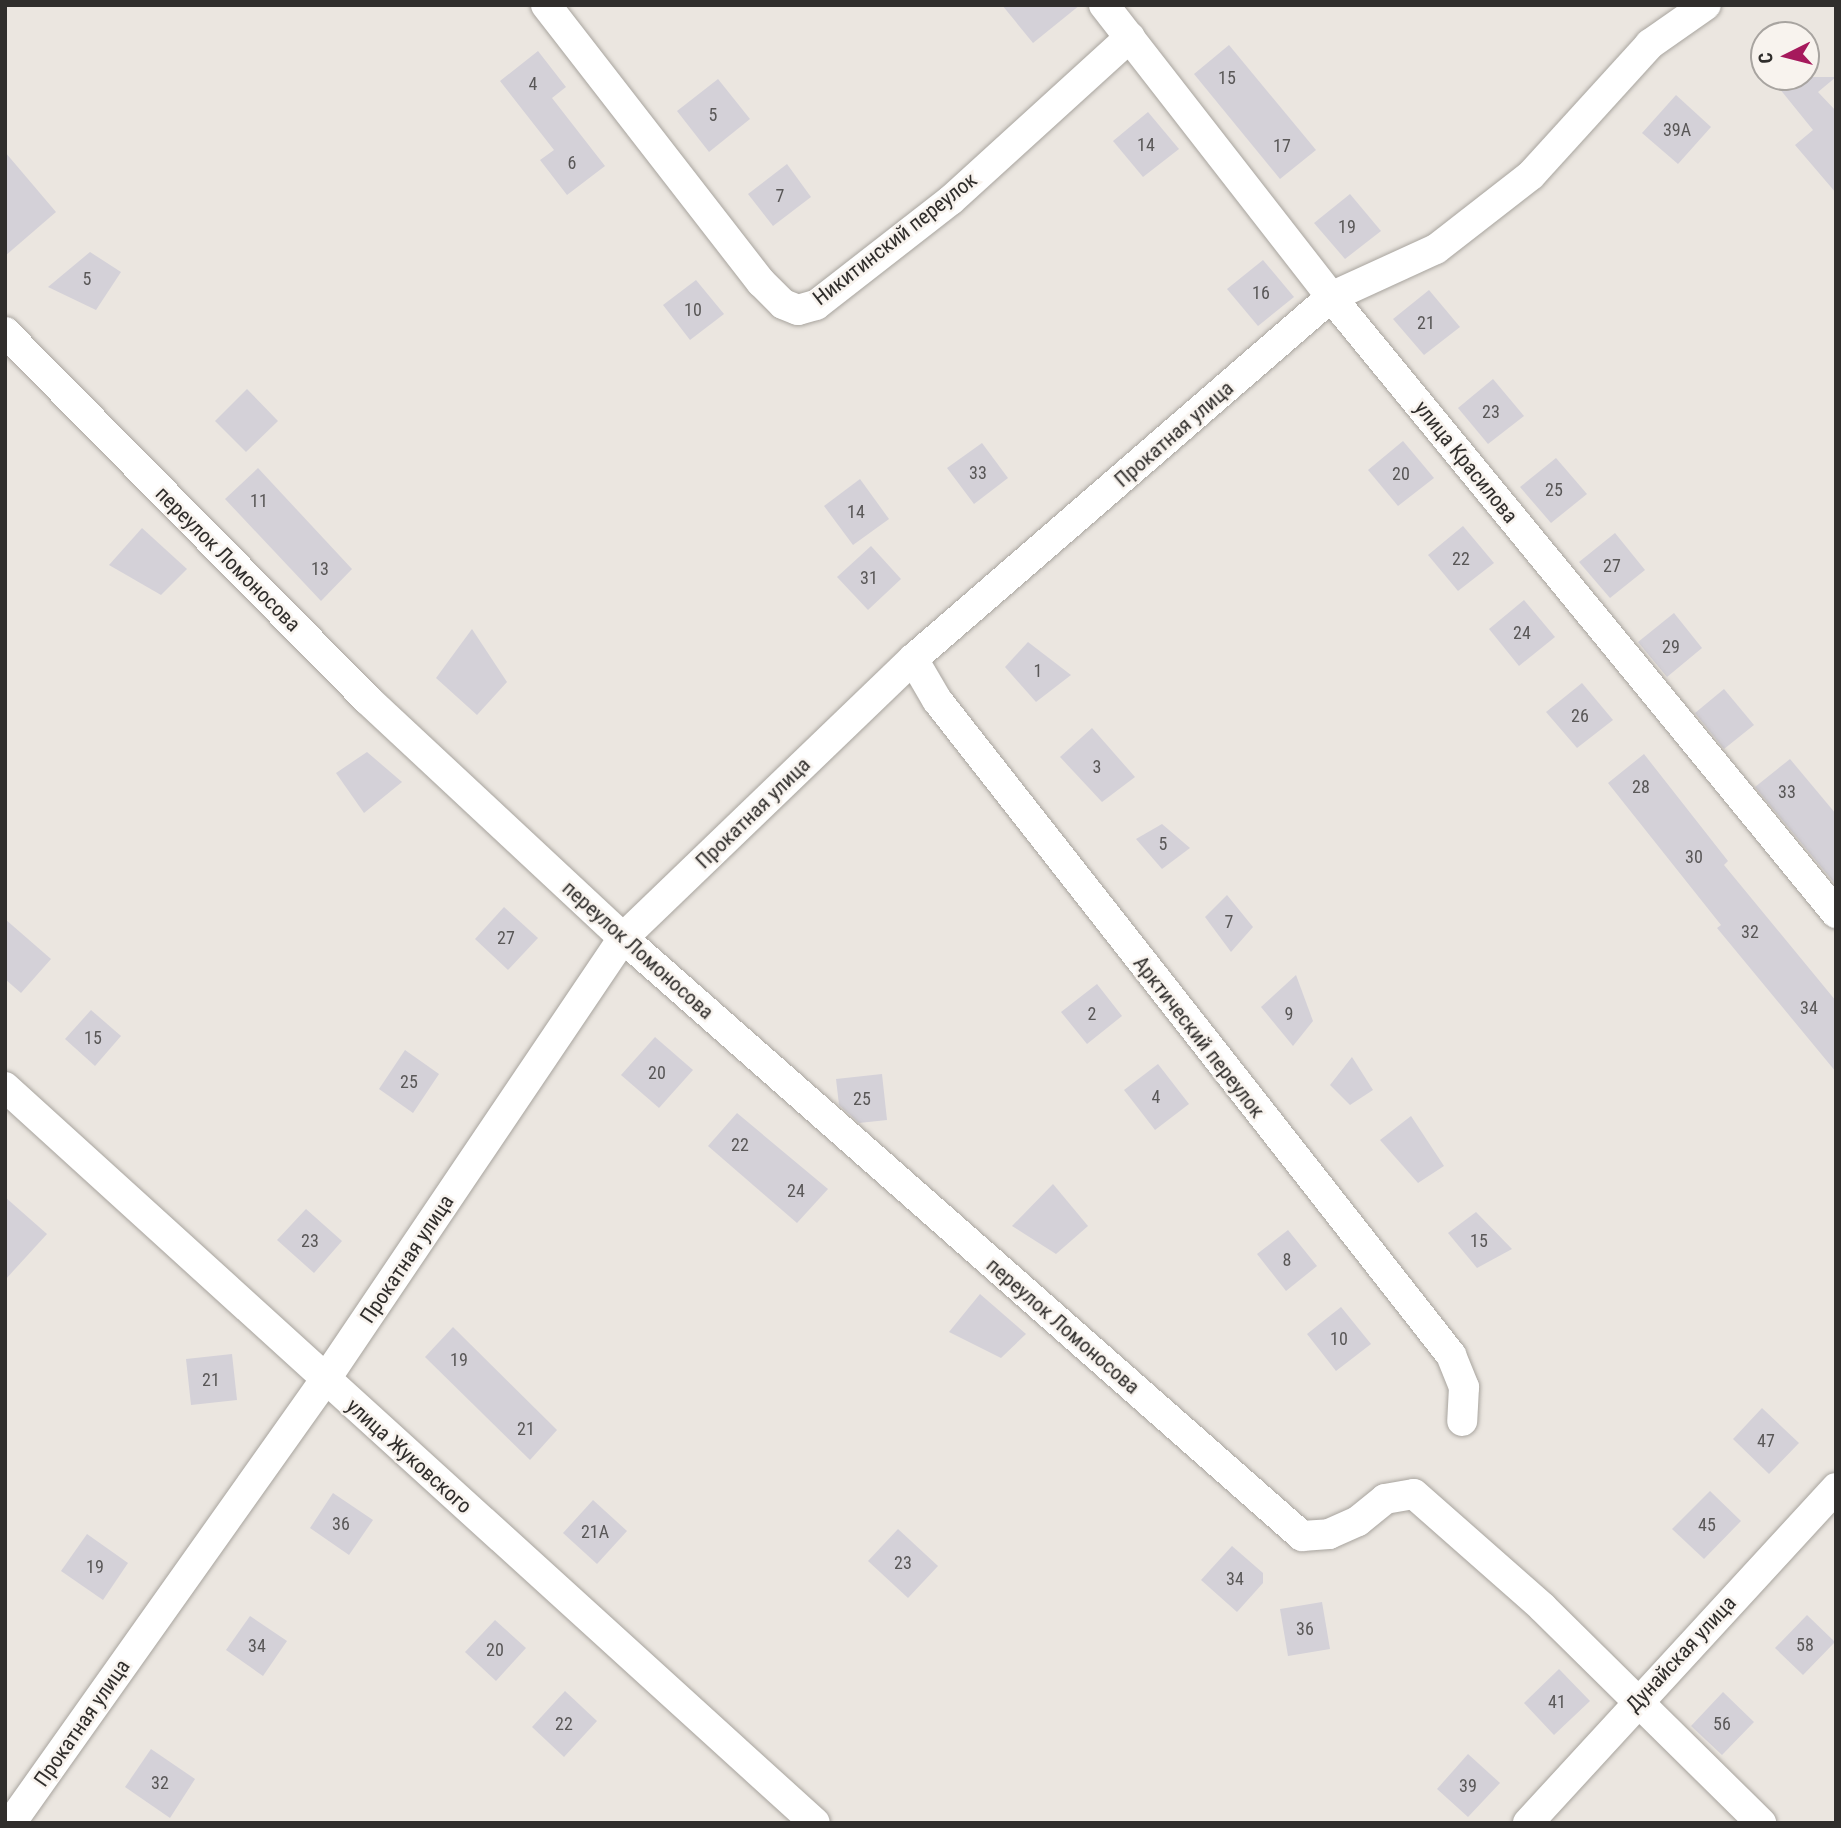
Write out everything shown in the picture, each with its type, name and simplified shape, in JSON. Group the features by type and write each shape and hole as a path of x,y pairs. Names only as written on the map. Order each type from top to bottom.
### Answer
{"street":[{"name":"Никитинский переулок","path":"546,5 761,282 783,304 798,310 816,305 951,200 1130,37"},
{"name":"улица Красилова","path":"1104,5 1331,298 1836,913"},
{"name":"Прокатная улица","path":"11,1823 325,1380 623,938 913,659 1331,298 1436,248 1531,175 1650,44 1706,5"},
{"name":"переулок Ломоносова","path":"5,332 368,700 623,938 1302,1536 1329,1534 1358,1521 1385,1499 1414,1494 1542,1607 1636,1702"},
{"name":"Арктический переулок","path":"913,659 937,699 1451,1355 1464,1387 1462,1421"},
{"name":"улица Жуковского","path":"5,1087 816,1823"},
{"name":"Дунайская улица","path":"1528,1823 1636,1702 1836,1488"},
{"path":"1636,1702 1761,1823"}],"building":[{"path":"1002,5 1080,5 1033,43"},
{"path":"1229,45 1316,150 1280,179 1194,74"},
{"path":"538,51 566,87 552,98 605,166 567,195 540,160 554,150 500,81"},
{"path":"1820,77 1836,77 1820,90"},
{"path":"718,79 750,119 709,152 677,111"},
{"path":"1781,91 1819,91 1836,111 1836,193 1795,145 1813,130"},
{"path":"1676,95 1711,127 1678,164 1642,133"},
{"path":"1148,112 1179,149 1143,177 1113,141"},
{"path":"5,152 56,212 5,256"},
{"path":"787,164 811,197 773,226 748,194"},
{"path":"1350,194 1381,231 1345,259 1314,223"},
{"path":"90,252 121,272 96,310 48,287"},
{"path":"1263,260 1294,297 1258,326 1227,289"},
{"path":"696,280 724,314 690,340 663,305"},
{"path":"1429,290 1460,327 1424,355 1393,319"},
{"path":"1493,379 1524,416 1488,444 1458,408"},
{"path":"247,389 278,421 246,452 215,421"},
{"path":"1403,441 1434,478 1398,506 1368,470"},
{"path":"982,443 1008,478 974,504 947,468"},
{"path":"1556,458 1587,494 1551,523 1520,487"},
{"path":"258,468 352,569 321,601 225,499"},
{"path":"860,479 889,519 853,545 824,506"},
{"path":"1463,526 1494,563 1458,591 1428,555"},
{"path":"142,528 187,569 161,595 109,565"},
{"path":"1615,533 1645,570 1610,598 1579,562"},
{"path":"871,546 901,579 868,610 837,577"},
{"path":"1524,600 1555,637 1519,666 1489,629"},
{"path":"1674,613 1702,648 1667,677 1638,642"},
{"path":"472,629 507,682 477,715 436,678"},
{"path":"1028,642 1071,675 1036,702 1005,667"},
{"path":"1582,683 1613,720 1577,748 1546,712"},
{"path":"1724,689 1754,725 1724,749 1695,713"},
{"path":"1092,728 1135,777 1102,802 1060,757"},
{"path":"367,752 402,782 364,813 336,773"},
{"path":"1644,754 1728,861 1724,865 1836,1001 1836,1072 1717,928 1721,925 1608,783"},
{"path":"1790,759 1836,814 1836,885 1755,787"},
{"path":"1162,824 1190,848 1162,869 1136,839"},
{"path":"1227,895 1253,927 1231,952 1205,917"},
{"path":"504,907 538,938 508,970 475,939"},
{"path":"5,919 51,959 21,993 5,979"},
{"path":"1296,975 1313,1021 1293,1046 1261,1007"},
{"path":"1097,984 1122,1016 1087,1044 1061,1012"},
{"path":"91,1010 121,1036 95,1066 65,1039"},
{"path":"655,1037 693,1070 659,1108 621,1075"},
{"path":"405,1050 439,1074 413,1113 379,1089"},
{"path":"1352,1057 1373,1090 1350,1105 1330,1085"},
{"path":"1158,1064 1189,1104 1155,1130 1124,1090"},
{"path":"882,1074 887,1120 859,1123 839,1105 836,1079"},
{"path":"737,1113 828,1189 797,1223 708,1146"},
{"path":"1411,1116 1444,1166 1418,1183 1380,1140"},
{"path":"1053,1184 1088,1226 1056,1254 1012,1226"},
{"path":"5,1197 47,1234 5,1280"},
{"path":"306,1209 342,1241 314,1273 277,1240"},
{"path":"1476,1212 1512,1249 1477,1268 1448,1233"},
{"path":"1288,1230 1317,1266 1286,1291 1257,1254"},
{"path":"980,1294 1026,1334 1001,1358 949,1332"},
{"path":"1341,1307 1371,1344 1336,1371 1307,1334"},
{"path":"453,1327 557,1430 530,1460 425,1357"},
{"path":"232,1354 237,1400 191,1405 186,1359"},
{"path":"1762,1408 1799,1443 1769,1474 1733,1439"},
{"path":"1710,1491 1741,1521 1704,1559 1672,1529"},
{"path":"333,1493 373,1520 349,1555 310,1528"},
{"path":"593,1500 627,1531 597,1564 563,1533"},
{"path":"898,1529 938,1566 908,1598 868,1561"},
{"path":"87,1534 128,1563 103,1600 61,1571"},
{"path":"1232,1546 1263,1573 1263,1583 1237,1612 1201,1580"},
{"path":"1322,1602 1330,1649 1288,1656 1280,1609"},
{"path":"1807,1615 1835,1642 1803,1675 1775,1648"},
{"path":"250,1616 287,1641 263,1676 226,1650"},
{"path":"495,1620 526,1648 496,1681 465,1652"},
{"path":"1559,1669 1590,1701 1554,1735 1524,1703"},
{"path":"565,1691 597,1721 564,1757 532,1727"},
{"path":"1723,1692 1754,1722 1722,1755 1691,1726"},
{"path":"151,1749 195,1779 170,1818 125,1787"},
{"path":"1468,1754 1500,1783 1468,1817 1437,1789"}]}
